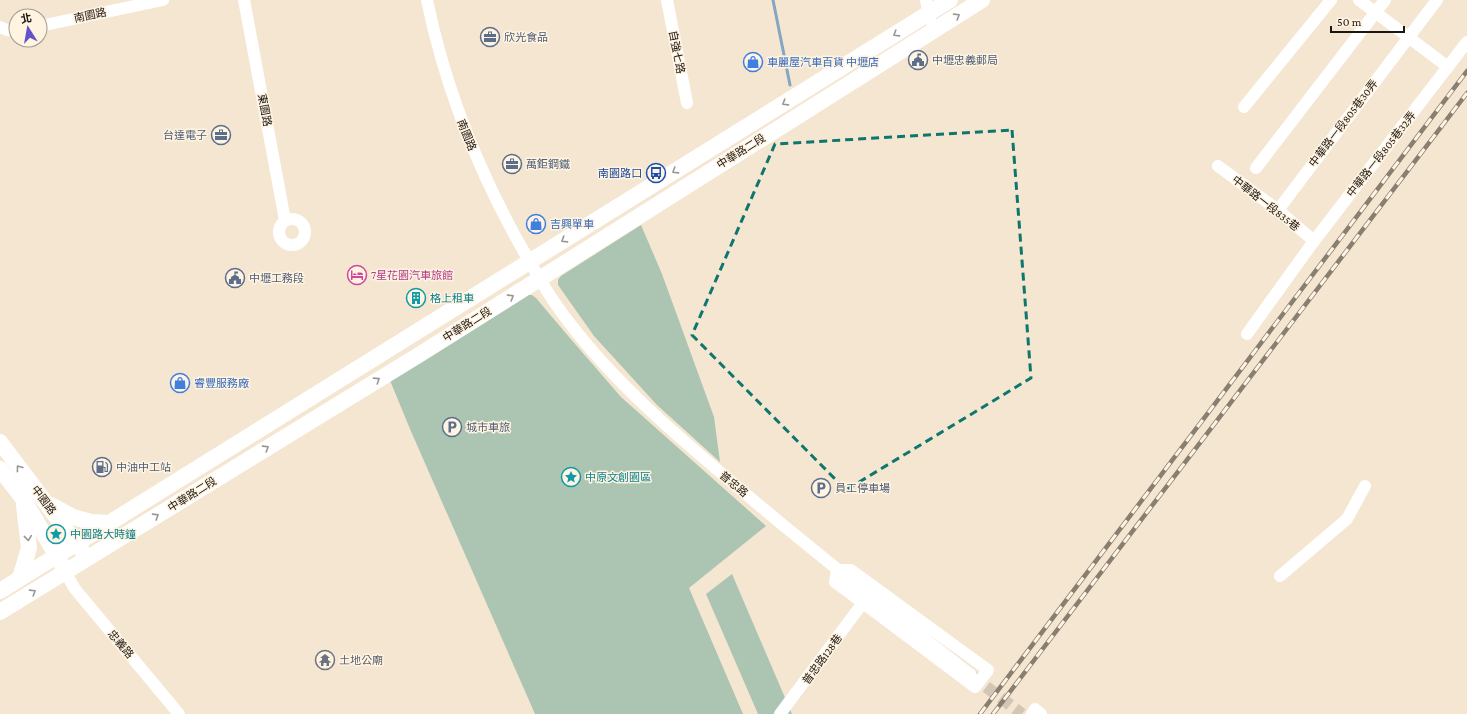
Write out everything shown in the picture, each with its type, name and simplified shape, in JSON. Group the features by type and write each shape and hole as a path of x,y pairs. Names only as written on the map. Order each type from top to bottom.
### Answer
{"main road":[{"name":"中華路二段","path":"0,591 529,262 928,7 950,0"},
{"name":"中華路二段","path":"0,612 539,280 982,0"},
{"name":"中園路","path":"0,442 77,543 86,559"},
{"name":"中園路","path":"0,469 24,500 65,572"},
{"path":"20,578 29,548 24,500"},
{"path":"43,500 73,517 91,522 109,523"}],"street":[{"name":"南園路","path":"48,24 163,0"},
{"name":"東園路","path":"244,0 285,220"},
{"name":"南園路","path":"428,0 434,33 460,117 481,169 529,262"},
{"name":"自強七路","path":"667,0 687,104"},
{"path":"1244,107 1331,0"},
{"path":"1358,0 1448,68"},
{"path":"1256,168 1385,0"},
{"name":"中華路一段805巷30弄","path":"1278,210 1437,0"},
{"path":"928,7 932,31"},
{"name":"中華路一段805巷32弄","path":"1247,334 1314,241 1467,42"},
{"name":"中華路一段835巷","path":"1218,166 1278,210 1314,241"},
{"name":"普忠路","path":"529,262 539,280 569,322 608,368 656,416 738,488 837,570 971,675"},
{"path":"1280,576 1347,519 1365,486"},
{"path":"837,570 852,570 988,670 975,687 862,604 835,582 837,570"},
{"name":"忠義路","path":"65,572 76,589 179,714"},
{"name":"普忠路128巷","path":"780,714 862,604"},
{"path":"1032,714 1035,709 1041,714"}],"highlighted area":[{"path":"1012,130 1031,378 846,490 692,335 775,144"}],"green space":[{"path":"641,225 662,274 714,417 720,462 657,405 594,336 558,285 558,280 561,276"},
{"name":"中原文創園區","path":"527,295 532,295 536,298 621,397 766,526 689,588 743,714 535,714 389,378"},
{"path":"732,574 792,714 758,714 706,594"}],"waterway":[{"path":"773,0 790,85"}],"tunnel":[{"path":"972,676 1022,714"}],"railway":[{"path":"980,714 1467,71"},
{"path":"993,714 1467,93"}],"place":[{"name":"欣光食品","path":"490,37"},
{"name":"中壢忠義郵局","path":"918,60"},
{"name":"車麗屋汽車百貨 中壢店","path":"753,62"},
{"name":"台達電子","path":"221,135"},
{"name":"萬鉅鋼鐵","path":"512,164"},
{"name":"南園路口","path":"656,173"},
{"name":"吉興單車","path":"536,224"},
{"name":"7星花園汽車旅館","path":"357,275"},
{"name":"中壢工務段","path":"235,278"},
{"name":"格上租車","path":"416,298"},
{"name":"睿豐服務廠","path":"180,383"},
{"name":"城市車旅","path":"452,427"},
{"name":"中油中工站","path":"102,467"},
{"name":"中原文創園區","path":"571,477"},
{"name":"員工停車場","path":"821,488"},
{"name":"中園路大時鐘","path":"56,534"},
{"name":"土地公廟","path":"325,660"}]}
